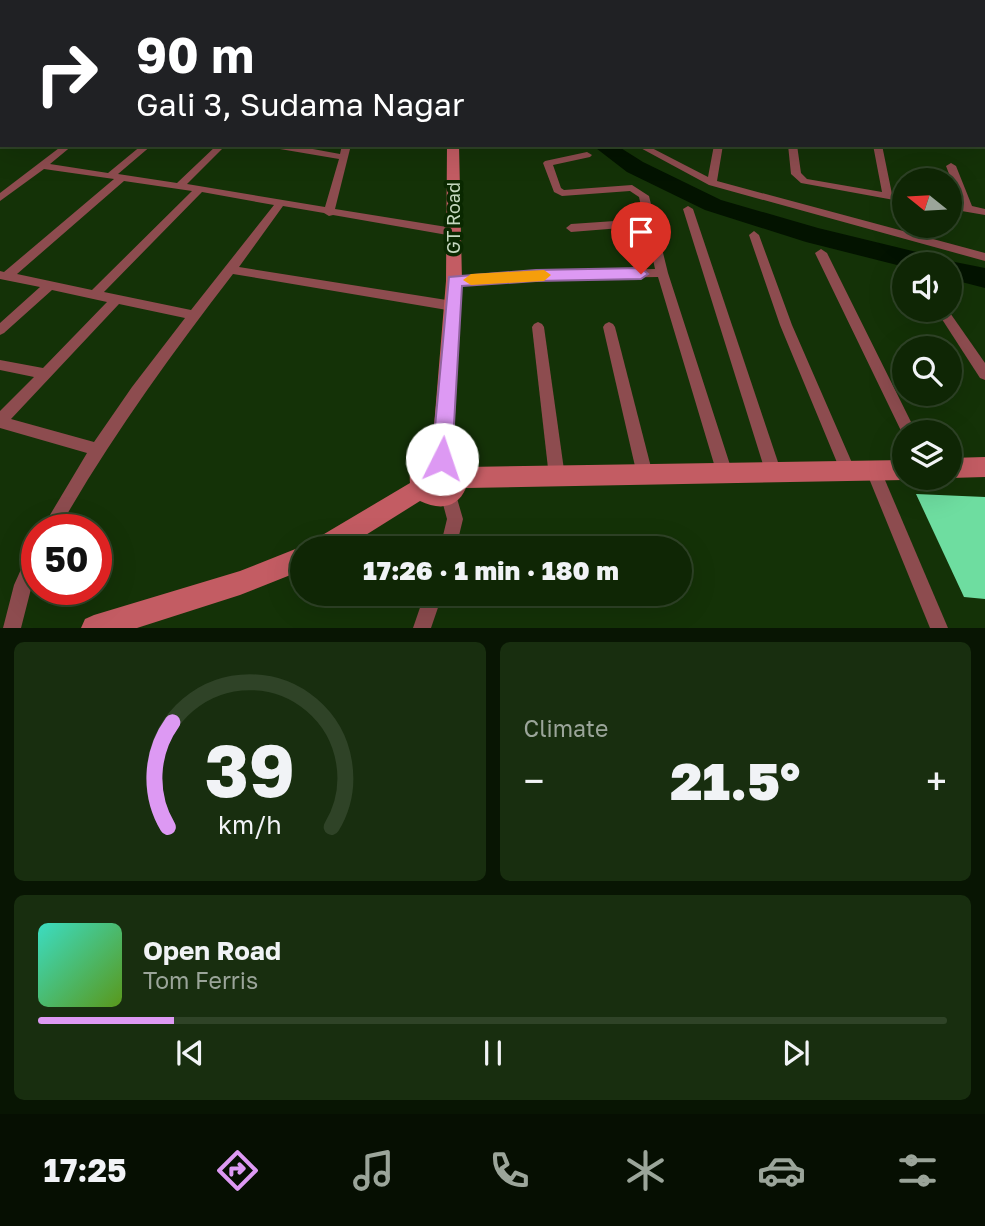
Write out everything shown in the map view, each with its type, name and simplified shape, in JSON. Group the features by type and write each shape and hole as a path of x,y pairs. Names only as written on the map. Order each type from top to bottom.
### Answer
{"main road":[{"name":"GT Road","path":"442,459 454,281 453,147"},
{"path":"453,485 455,466 442,459 432,460 423,468 419,480 422,488 435,496 453,485 557,477 892,470"},
{"path":"962,468 985,467"},
{"path":"342,536 422,488"},
{"path":"94,628 240,583 290,563"}],"street":[{"path":"0,198 67,147"},
{"path":"111,175 146,147"},
{"path":"179,186 220,147"},
{"path":"286,147 344,157"},
{"path":"329,213 346,147"},
{"path":"643,147 712,183 985,257"},
{"path":"712,183 719,147"},
{"path":"792,147 796,174 804,181 892,197"},
{"path":"877,147 888,196"},
{"path":"587,155 548,163 556,190 637,189 644,195 662,273 725,474"},
{"path":"43,166 200,189 453,232"},
{"path":"951,166 968,209"},
{"path":"3,275 123,177"},
{"path":"95,294 200,189"},
{"path":"59,514 194,314 233,270 280,204"},
{"path":"962,208 985,212"},
{"path":"688,209 774,474"},
{"path":"571,228 650,222"},
{"path":"754,235 786,325 848,472"},
{"path":"821,253 903,420"},
{"path":"233,270 453,306"},
{"path":"454,281 536,275 662,273"},
{"path":"3,275 194,314"},
{"path":"0,330 50,285"},
{"path":"100,450 0,422 118,299"},
{"path":"950,322 985,374"},
{"path":"538,327 557,477"},
{"path":"609,327 645,475"},
{"path":"0,365 47,374"},
{"path":"874,471 939,628"},
{"path":"451,536 455,519 453,485"},
{"path":"12,628 21,593"},
{"path":"422,628 430,606"}],"building":[{"path":"916,494 985,497 985,599 964,597"}],"waterway":[{"path":"605,147 635,167 713,205 815,236 892,255"},
{"path":"962,273 985,278"}],"slow traffic":[{"path":"471,280 544,275"}],"route":[{"path":"442,459 454,281 536,275 641,274"}]}
